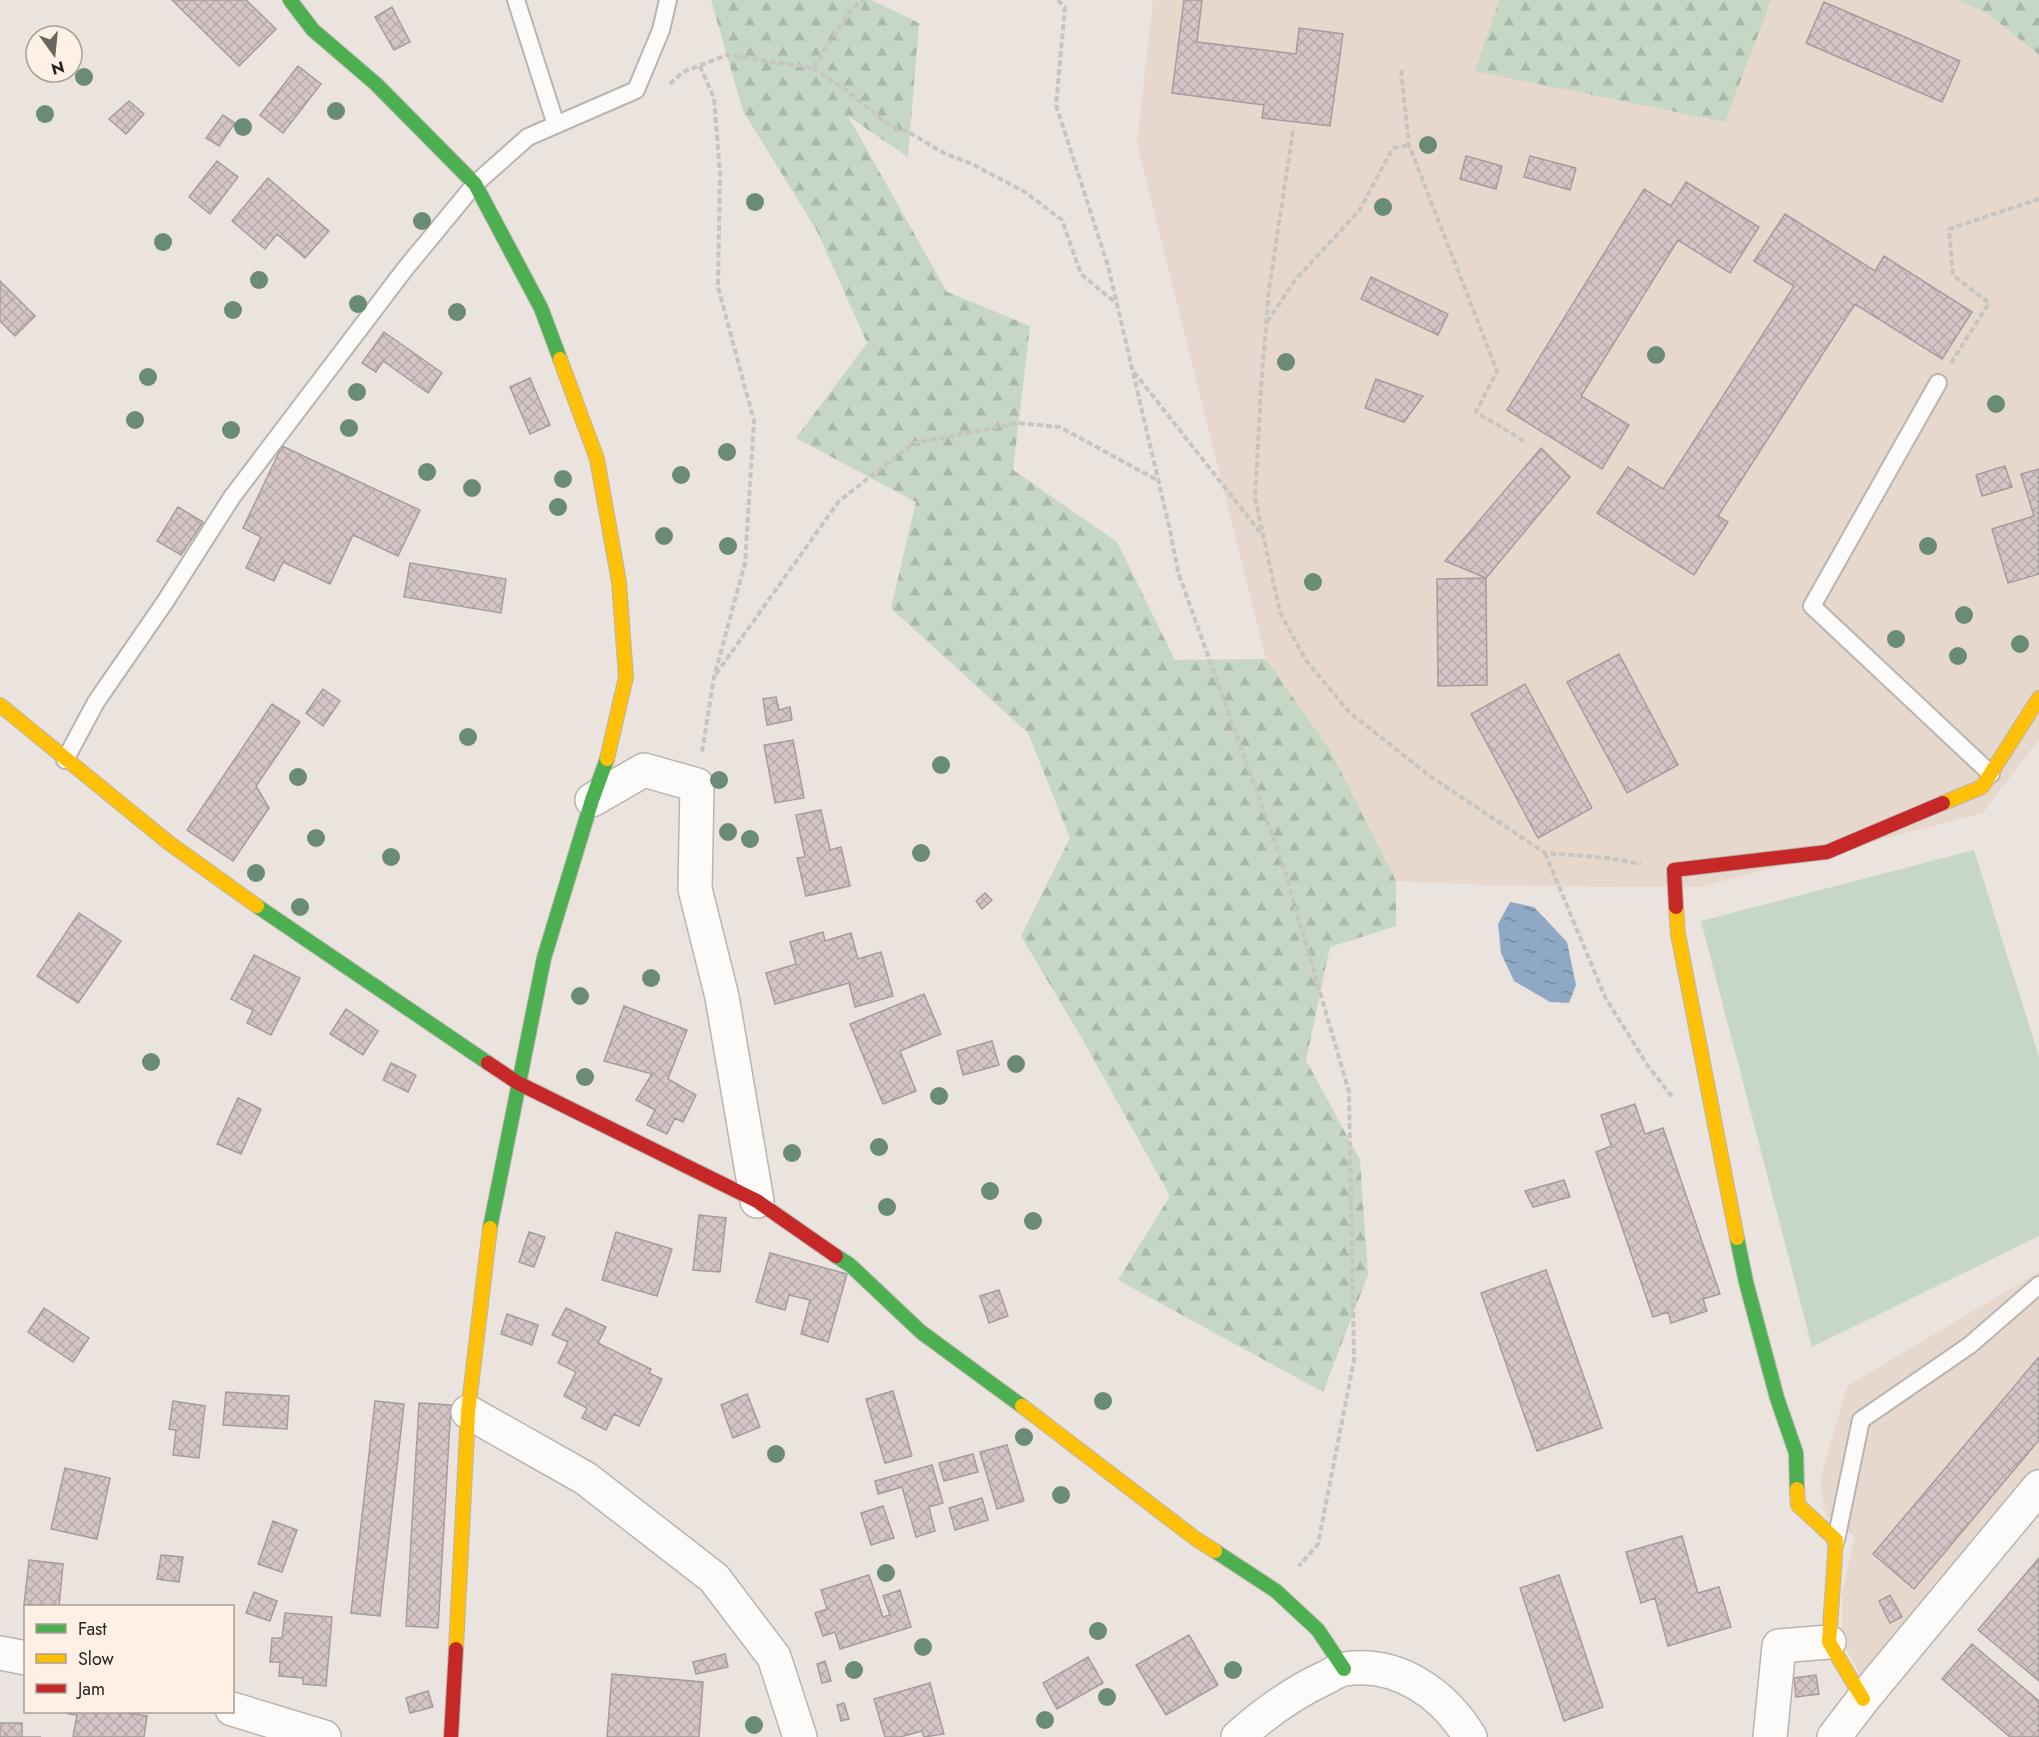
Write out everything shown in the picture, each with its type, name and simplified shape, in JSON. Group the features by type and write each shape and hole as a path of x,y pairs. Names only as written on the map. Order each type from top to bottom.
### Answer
{"street":[{"path":"290,0 313,30 376,84 475,184 541,308 597,459 619,582 626,677 611,749 592,800 544,958 491,1219 468,1412 451,1737"},
{"path":"1863,1699 1829,1642 1836,1540 1798,1505 1796,1453 1777,1398 1746,1282 1678,934 1674,870 1827,852 1982,787 2039,698"},
{"path":"0,705 169,843 288,928 518,1083 757,1201 850,1264 921,1332 1196,1539 1276,1591 1318,1630 1344,1669"},
{"path":"592,800 644,770 697,785 695,889 722,997 757,1201"},
{"path":"468,1412 585,1478 714,1578 774,1657 800,1737"},
{"path":"1834,1737 2039,1487"},
{"path":"1770,1737 1779,1646 1829,1642"},
{"path":"0,1653 24,1658"},
{"path":"1238,1737 1294,1693 1344,1669 1384,1668 1430,1690 1462,1723 1470,1737"},
{"path":"234,1710 324,1737"}],"lane":[{"path":"516,0 556,125"},
{"path":"65,760 96,702 165,602 232,497 405,269 475,184 528,137 636,90 661,30 668,0"},
{"path":"1938,383 1812,606 1990,774"},
{"path":"1836,1540 1861,1420 1970,1345 2039,1285"}],"path":[{"path":"813,68 852,8 866,0"},
{"path":"1058,0 1065,8 1056,105 1108,266 1178,572 1282,865 1350,1092 1354,1360 1318,1544 1276,1591"},
{"path":"636,90 642,108 683,72 727,55 813,68 847,91 886,123 1025,192 1062,220 1081,274 1117,305"},
{"path":"697,785 714,677 745,563 754,421 718,287 720,172 714,98 700,66"},
{"path":"1401,70 1408,145 1497,371 1476,412 1524,441"},
{"path":"1293,131 1269,289 1261,388 1256,498 1280,612 1305,659 1349,712 1431,777 1545,853 1608,858 1674,870"},
{"path":"1267,322 1296,279 1359,211 1393,148 1408,145"},
{"path":"1938,383 1989,303 1953,275 1949,229 2039,200"},
{"path":"1132,370 1263,536"},
{"path":"714,677 839,501 914,443 1018,423 1060,427 1158,480"},
{"path":"1545,853 1605,998 1648,1066 1674,1100"}],"shaded area":[{"path":"1153,0 1956,0 1987,13 2039,55 2039,739 1983,813 1700,887 1508,886 1396,881 1330,750 1266,659 1137,143"},
{"path":"2039,1272 2039,1474 1864,1683 1842,1640 1842,1593 1855,1536 1826,1516 1820,1480 1847,1386"}],"green space":[{"path":"711,0 871,0 919,23 908,157 848,116 947,292 1030,326 1013,470 1117,542 1175,660 1266,659 1330,750 1396,881 1396,926 1330,947 1306,1060 1360,1160 1368,1275 1323,1392 1118,1280 1170,1196 1080,1035 1021,936 1070,838 1028,733 891,608 916,502 796,438 867,343 817,231 743,111"},
{"path":"1499,0 1771,0 1725,122 1475,71"},
{"path":"1956,0 2039,0 2039,55 1987,13"},
{"path":"1974,850 2039,1057 2039,1236 1812,1347 1701,921"}],"water":[{"path":"1510,902 1534,907 1567,942 1576,985 1569,1003 1550,1002 1514,981 1501,953 1498,924"}],"building":[{"path":"172,0 246,0 276,29 239,66"},
{"path":"1184,0 1202,0 1197,42 1296,54 1299,28 1343,34 1330,126 1262,118 1264,105 1172,93"},
{"path":"1824,2 1960,61 1942,102 1806,43"},
{"path":"392,7 410,42 394,50 375,17"},
{"path":"298,66 321,84 283,133 260,115"},
{"path":"129,101 144,114 126,134 109,119"},
{"path":"223,115 235,123 219,146 206,138"},
{"path":"1466,156 1502,166 1496,189 1460,179"},
{"path":"1530,156 1576,168 1570,190 1524,177"},
{"path":"217,161 238,177 210,214 189,197"},
{"path":"268,178 329,231 305,258 277,234 265,249 232,221"},
{"path":"1686,182 1759,227 1730,273 1678,240 1581,396 1629,425 1602,469 1507,410 1644,189 1671,206"},
{"path":"1785,214 1875,271 1884,256 1972,312 1942,359 1855,304 1718,516 1728,522 1694,575 1597,513 1628,467 1663,489 1794,286 1754,261"},
{"path":"1371,277 1448,314 1438,335 1361,299"},
{"path":"0,281 35,316 15,336 0,321"},
{"path":"384,332 442,373 428,393 383,361 376,372 362,363"},
{"path":"530,378 550,425 530,434 510,387"},
{"path":"1376,379 1423,396 1404,422 1365,408"},
{"path":"282,446 420,510 398,556 353,535 330,584 283,562 274,581 246,568 261,537 243,528"},
{"path":"1541,448 1570,477 1486,578 1445,561"},
{"path":"2005,466 2012,487 1982,496 1976,475"},
{"path":"2039,469 2039,574 2008,583 1992,529 2034,516 2021,474"},
{"path":"178,507 203,522 181,555 157,541"},
{"path":"410,563 506,579 501,613 404,597"},
{"path":"1486,578 1487,685 1438,686 1437,579"},
{"path":"1619,654 1678,765 1627,793 1567,682"},
{"path":"1525,684 1592,808 1538,838 1471,714"},
{"path":"323,689 340,701 323,726 306,713"},
{"path":"776,697 779,710 790,707 792,720 767,725 763,699"},
{"path":"272,704 300,722 256,786 269,808 233,861 187,830"},
{"path":"793,740 804,798 775,803 764,745"},
{"path":"821,810 830,850 841,847 850,886 806,896 797,858 805,857 796,815"},
{"path":"985,893 992,900 982,909 976,901"},
{"path":"79,913 121,941 78,1003 37,976"},
{"path":"823,932 825,941 851,933 858,959 881,952 893,996 855,1007 849,983 775,1004 766,973 796,964 790,942"},
{"path":"254,955 300,978 271,1035 247,1023 253,1010 231,999"},
{"path":"924,994 941,1034 900,1051 916,1091 883,1104 850,1024"},
{"path":"624,1006 687,1030 668,1079 696,1095 683,1122 675,1118 667,1134 647,1125 655,1110 636,1100 652,1074 604,1061"},
{"path":"346,1009 378,1031 363,1055 330,1034"},
{"path":"992,1041 999,1065 963,1075 957,1051"},
{"path":"391,1063 416,1075 408,1092 383,1080"},
{"path":"238,1098 261,1109 241,1154 217,1144"},
{"path":"1635,1104 1645,1134 1663,1128 1720,1294 1703,1299 1707,1311 1671,1323 1668,1312 1653,1317 1596,1152 1611,1146 1601,1115"},
{"path":"1564,1180 1570,1197 1533,1207 1525,1191"},
{"path":"699,1215 726,1218 720,1272 693,1270"},
{"path":"529,1232 545,1237 534,1267 519,1262"},
{"path":"616,1232 672,1249 657,1296 602,1280"},
{"path":"770,1253 847,1274 828,1342 801,1334 810,1300 789,1295 785,1310 756,1302"},
{"path":"1546,1270 1602,1428 1537,1451 1481,1293"},
{"path":"999,1290 1008,1316 989,1323 980,1296"},
{"path":"44,1308 89,1338 73,1362 28,1332"},
{"path":"566,1308 606,1327 598,1343 651,1369 649,1373 662,1379 639,1426 614,1414 606,1430 582,1418 587,1408 564,1396 576,1372 558,1363 568,1342 552,1335"},
{"path":"507,1314 538,1325 532,1345 501,1334"},
{"path":"2039,1357 2039,1440 1914,1589 1873,1554"},
{"path":"893,1391 912,1456 885,1463 866,1399"},
{"path":"226,1392 289,1396 287,1429 223,1425"},
{"path":"747,1394 760,1427 733,1438 721,1405"},
{"path":"173,1401 205,1406 199,1458 173,1455 176,1430 169,1429"},
{"path":"375,1401 404,1404 380,1616 351,1613"},
{"path":"419,1403 451,1405 438,1628 406,1626"},
{"path":"1007,1445 1024,1501 997,1509 980,1452"},
{"path":"973,1454 978,1472 944,1481 939,1463"},
{"path":"932,1465 943,1503 929,1507 935,1531 916,1537 902,1487 878,1494 875,1481"},
{"path":"65,1468 110,1478 97,1539 51,1529"},
{"path":"982,1498 988,1520 955,1530 949,1508"},
{"path":"883,1506 894,1538 871,1545 861,1513"},
{"path":"273,1521 297,1530 282,1572 258,1564"},
{"path":"1682,1536 1698,1593 1719,1587 1731,1627 1668,1646 1655,1598 1641,1603 1626,1552"},
{"path":"161,1555 183,1557 179,1582 157,1579"},
{"path":"2039,1558 2039,1681 1978,1630"},
{"path":"29,1560 63,1564 59,1605 24,1605"},
{"path":"869,1575 883,1617 890,1615 883,1596 900,1590 911,1627 840,1649 835,1632 823,1636 815,1613 827,1609 821,1590"},
{"path":"1559,1575 1603,1707 1564,1721 1520,1588"},
{"path":"254,1592 277,1601 270,1621 246,1613"},
{"path":"1890,1595 1902,1617 1890,1623 1879,1601"},
{"path":"285,1613 332,1617 326,1686 303,1684 303,1678 279,1676 280,1662 270,1662 272,1638 282,1638"},
{"path":"1189,1635 1218,1685 1166,1715 1136,1665"},
{"path":"1972,1644 2039,1701 2039,1737 2010,1737 1942,1679"},
{"path":"725,1654 728,1667 696,1674 693,1662"},
{"path":"1088,1657 1103,1683 1057,1709 1043,1683"},
{"path":"825,1661 831,1681 822,1683 817,1664"},
{"path":"612,1674 703,1682 699,1737 607,1737"},
{"path":"1816,1675 1819,1694 1796,1697 1794,1678"},
{"path":"930,1683 944,1734 924,1737 922,1731 900,1737 885,1737 874,1699"},
{"path":"428,1691 433,1707 410,1713 406,1698"},
{"path":"844,1703 849,1719 841,1721 837,1705"},
{"path":"128,1713 147,1716 144,1737 73,1737 77,1715 69,1714"},
{"path":"0,1723 22,1723 22,1737 0,1737"}],"traffic: fast":[{"path":"290,0 313,30 376,84 475,184 541,308 560,359"},
{"path":"490,1228 544,958 592,800 607,759"},
{"path":"257,906 488,1063"},
{"path":"1737,1238 1746,1282 1777,1398 1796,1453 1797,1489"},
{"path":"836,1256 850,1265 921,1332 1022,1406"},
{"path":"1215,1551 1276,1591 1318,1630 1344,1669"}],"traffic: slow":[{"path":"560,359 597,459 619,582 626,677 607,759"},
{"path":"1943,803 1982,787 2039,698"},
{"path":"0,705 169,843 257,906"},
{"path":"1676,907 1678,934 1737,1238"},
{"path":"456,1649 468,1412 490,1228"},
{"path":"1022,1406 1196,1539 1215,1551"},
{"path":"1797,1489 1798,1505 1836,1540 1829,1642 1863,1699"}],"traffic: jam":[{"path":"1676,907 1674,870 1827,852 1943,803"},
{"path":"488,1063 518,1083 757,1201 836,1256"},
{"path":"451,1737 456,1649"}]}
